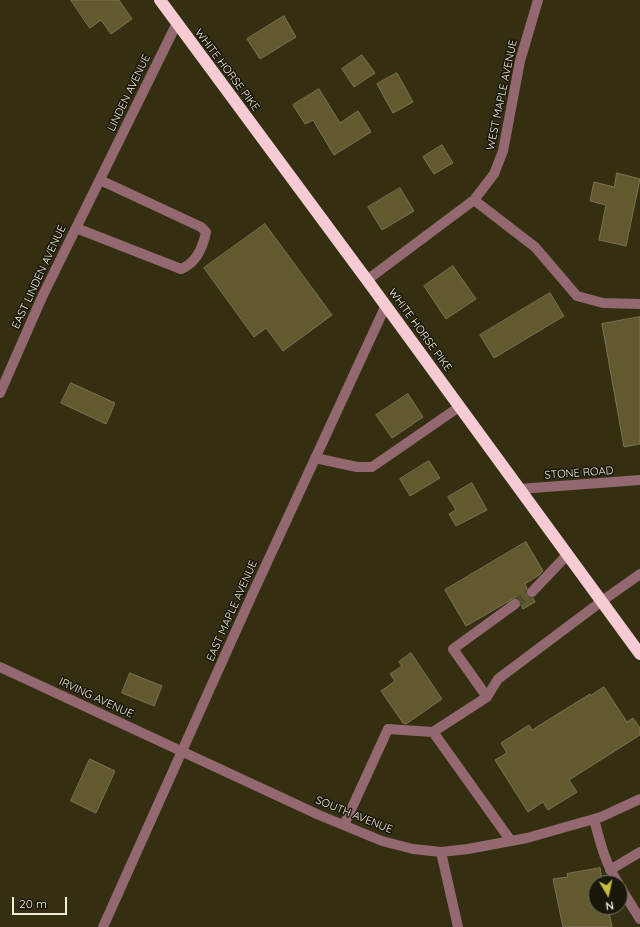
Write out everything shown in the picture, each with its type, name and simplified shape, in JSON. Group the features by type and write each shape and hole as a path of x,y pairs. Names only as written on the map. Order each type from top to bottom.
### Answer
{"highway":[{"name":"WHITE HORSE PIKE","path":"160,0 386,305 519,489 638,647"}],"street":[{"name":"WEST MAPLE AVENUE","path":"367,280 474,200 494,174 503,151 520,60 538,0"},
{"name":"LINDEN AVENUE","path":"101,176 177,23"},
{"path":"76,228 181,269 189,266 203,246 206,232 201,227 101,176"},
{"name":"EAST LINDEN AVENUE","path":"0,393 43,295 101,176"},
{"path":"474,200 535,247 577,296 603,303 640,304"},
{"name":"EAST MAPLE AVENUE","path":"103,927 315,458 386,305"},
{"path":"315,458 358,467 372,467 459,407"},
{"name":"STONE ROAD","path":"519,489 640,480"},
{"path":"532,592 568,554"},
{"path":"344,825 388,729 434,732 487,697 498,679 640,574"},
{"path":"487,697 453,649 515,604"},
{"name":"IRVING AVENUE","path":"0,667 182,751"},
{"path":"434,732 511,841"},
{"name":"SOUTH AVENUE","path":"182,751 382,841 413,849 441,852 468,849 511,841 602,817 640,799"},
{"path":"594,819 604,856 613,875"},
{"path":"441,852 458,927"},
{"path":"610,870 640,852"},
{"path":"628,899 640,917"}],"building":[{"path":"71,0 119,0 132,19 111,34 101,20 90,28"},
{"path":"284,16 296,37 260,59 247,39"},
{"path":"362,55 375,73 354,87 342,69"},
{"path":"397,73 413,102 393,113 377,84"},
{"path":"319,89 340,123 358,111 371,132 334,155 313,120 305,124 293,105"},
{"path":"442,145 453,163 434,174 423,157"},
{"path":"617,173 640,179 626,246 599,240 606,205 590,201 594,182 614,187"},
{"path":"400,188 414,211 382,230 368,207"},
{"path":"265,224 332,315 283,351 266,328 254,337 204,268"},
{"path":"453,266 476,299 446,319 424,286"},
{"path":"550,293 564,316 494,358 480,335"},
{"path":"640,317 640,444 624,447 602,324"},
{"path":"71,383 115,403 106,424 61,403"},
{"path":"408,394 423,417 392,438 376,415"},
{"path":"429,461 440,478 410,496 400,479"},
{"path":"472,483 487,510 456,526 449,514 456,510 448,497"},
{"path":"526,542 543,571 525,584 527,588 526,594 528,597 533,598 535,602 523,609 520,601 516,597 466,626 445,590"},
{"path":"411,653 442,699 406,724 403,723 381,691 395,681 390,674 402,666 399,662"},
{"path":"130,673 162,686 154,706 122,693"},
{"path":"604,687 627,722 633,718 640,728 640,735 569,780 577,792 548,810 543,802 528,812 495,760 507,753 501,743 529,725 532,730"},
{"path":"90,759 115,771 96,813 71,801"},
{"path":"600,868 601,875 588,875 588,915 610,915 612,927 563,927 553,879 568,877 567,874"}],"tunnel":[{"path":"515,604 532,592"}]}
